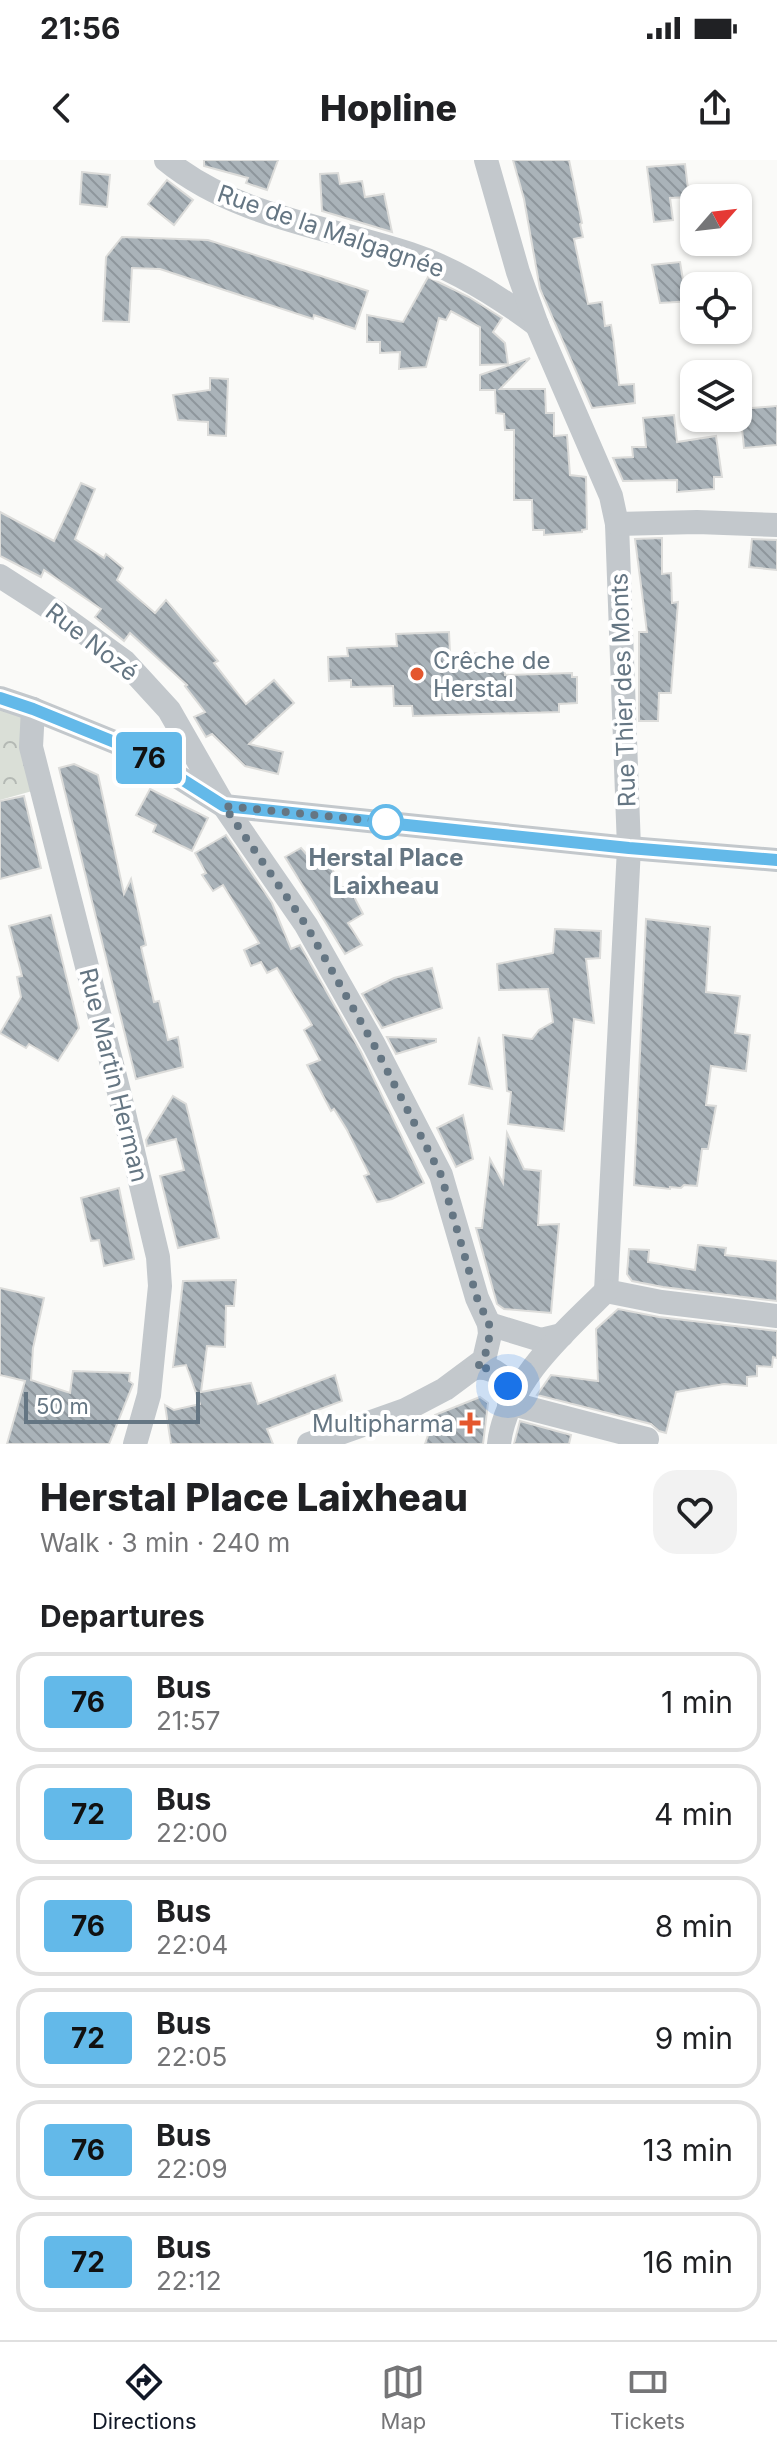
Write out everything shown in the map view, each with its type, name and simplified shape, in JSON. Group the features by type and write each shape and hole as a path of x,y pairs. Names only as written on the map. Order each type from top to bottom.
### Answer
{"street":[{"name":"Rue de la Malgagnée","path":"166,160 186,177 211,191 260,210 400,251 443,267 475,283 537,325"},
{"name":"Rue Thier des Monts","path":"486,160 518,272 537,325 601,471 617,524 629,848 606,1291"},
{"path":"617,524 697,522 777,525"},
{"name":"Rue Nozé","path":"0,576 125,662 169,710 224,806 306,925 441,1175 477,1298 489,1324"},
{"path":"0,698 139,752 224,806 629,848 777,860"},
{"name":"Rue Martin Herman","path":"33,709 31,747 158,1257 160,1286 149,1395 135,1444"},
{"path":"510,1401 562,1335 606,1291 661,1302 777,1316"},
{"path":"309,1444 405,1410 445,1389 484,1360 489,1324 541,1340 562,1335"},
{"path":"476,1368 491,1369 502,1376 511,1391 499,1444"},
{"path":"510,1401 647,1439"}],"green space":[{"path":"0,691 33,709 43,788 0,800"}],"building":[{"path":"204,160 278,160 267,190 246,183 248,178 204,166"},
{"path":"513,160 569,160 583,237 574,239 588,304 602,302 605,326 611,325 619,385 634,384 635,403 592,408 540,289 524,199"},
{"path":"685,164 687,184 680,184 680,197 670,198 673,220 654,222 647,167"},
{"path":"82,172 110,175 107,207 80,204"},
{"path":"338,173 340,184 362,181 365,197 384,194 392,232 322,211 320,174"},
{"path":"167,180 193,200 174,225 148,204"},
{"path":"122,237 208,240 368,291 355,329 314,315 313,319 160,269 132,268 129,322 103,321 106,257"},
{"path":"680,262 680,302 660,303 652,265"},
{"path":"428,277 502,318 493,332 505,343 508,364 480,365 480,327 451,311 446,320 439,318 426,367 399,369 400,352 380,353 380,342 367,342 367,315 403,322"},
{"path":"530,358 500,389 545,389 546,413 554,413 554,436 567,435 570,475 586,477 587,529 582,532 544,535 544,530 533,530 532,500 514,500 514,430 505,430 504,414 496,413 495,390 480,390 480,375"},
{"path":"210,378 228,379 226,436 208,435 208,422 178,420 173,395 210,390"},
{"path":"777,406 777,445 744,448 742,432 752,432 752,408"},
{"path":"674,415 677,442 716,436 722,477 714,477 714,489 677,492 677,480 623,481 613,458 633,457 632,447 646,447 643,418"},
{"path":"81,483 95,489 75,539 104,558 106,554 123,568 117,580 155,613 166,600 218,661 214,663 246,704 274,680 294,703 249,744 283,752 278,774 245,766 212,734 206,737 194,717 205,712 187,685 130,633 124,641 95,617 101,609 44,570 41,577 0,556 0,512 54,541"},
{"path":"662,538 662,574 671,573 672,603 678,602 671,693 659,693 658,721 639,721 639,632 647,632 635,539"},
{"path":"752,539 777,540 777,570 749,567"},
{"name":"Crêche de Herstal","path":"449,632 450,654 496,653 497,663 505,663 505,675 572,673 572,677 577,677 577,703 559,704 559,712 413,716 412,706 394,706 393,686 351,687 351,680 329,681 328,657 348,656 347,648 397,646 396,634"},
{"path":"74,764 98,775 124,894 131,879 146,945 141,947 154,1002 159,1001 168,1040 178,1037 183,1067 136,1079 59,768"},
{"path":"150,789 208,818 192,851 153,832 156,825 136,815"},
{"path":"24,796 41,868 0,879 0,801"},
{"path":"226,835 272,903 291,949 300,945 361,1052 424,1183 392,1199 377,1202 364,1176 369,1174 347,1130 334,1109 331,1111 307,1065 320,1060 304,1030 312,1025 277,968 267,973 261,962 251,966 244,950 259,943 223,885 213,891 202,875 206,873 195,853"},
{"path":"301,848 315,864 321,860 330,865 342,888 348,885 363,914 348,923 362,945 345,954 285,857"},
{"path":"51,915 79,1028 58,1061 29,1044 26,1048 0,1033 21,997 17,977 22,976 9,926"},
{"path":"646,919 710,927 706,992 740,996 735,1033 750,1035 746,1071 711,1066 706,1105 716,1106 708,1149 702,1149 697,1186 684,1185 670,1189 634,1185"},
{"path":"555,929 601,931 600,958 586,959 594,1023 574,1019 564,1131 508,1124 511,1092 507,1091 503,1035 532,1039 539,1030 553,1022 548,989 499,990 497,964 553,953"},
{"path":"432,968 442,1008 382,1028 362,994 394,978"},
{"path":"387,1037 436,1039 436,1042 396,1054"},
{"path":"479,1037 492,1089 469,1084"},
{"path":"173,1096 186,1104 219,1238 178,1248 160,1176 184,1170 176,1139 147,1146 146,1140"},
{"path":"463,1115 473,1159 456,1167 437,1128"},
{"path":"507,1133 524,1169 541,1171 538,1225 559,1224 551,1313 504,1309 497,1304 476,1228 482,1228 490,1159 503,1183"},
{"path":"119,1188 134,1259 104,1266 99,1240 91,1241 81,1198"},
{"path":"698,1245 726,1248 725,1255 777,1261 777,1301 663,1287 632,1281 627,1274 629,1249 649,1250 648,1262 695,1270"},
{"path":"236,1280 234,1306 226,1306 225,1347 207,1346 201,1392 251,1383 258,1404 335,1375 342,1401 267,1429 273,1444 171,1444 165,1405 174,1410 200,1404 186,1365 173,1367 183,1281"},
{"path":"0,1288 44,1298 33,1348 31,1380 70,1393 73,1371 130,1373 129,1381 133,1384 109,1444 7,1444 25,1381 0,1375"},
{"path":"618,1309 777,1331 777,1358 773,1357 772,1367 757,1366 757,1376 747,1377 747,1386 724,1384 676,1392 666,1433 651,1424 537,1395 551,1375 598,1381 596,1329"},
{"path":"480,1397 488,1403 483,1444 425,1444 435,1415"},
{"path":"520,1421 571,1435 569,1444 514,1444"}],"bus line":[{"name":"76","path":"0,698 139,752 224,806 629,848 777,860"}],"place":[{"name":"Crêche de Herstal","path":"417,674"},
{"name":"Herstal Place Laixheau","path":"386,822"},
{"name":"Multipharma","path":"470,1423"}],"route":[{"path":"386,822 224,806 306,925 374,1045 441,1175 477,1298 489,1324 484,1360 476,1368 491,1369 502,1376 508,1386"}]}
